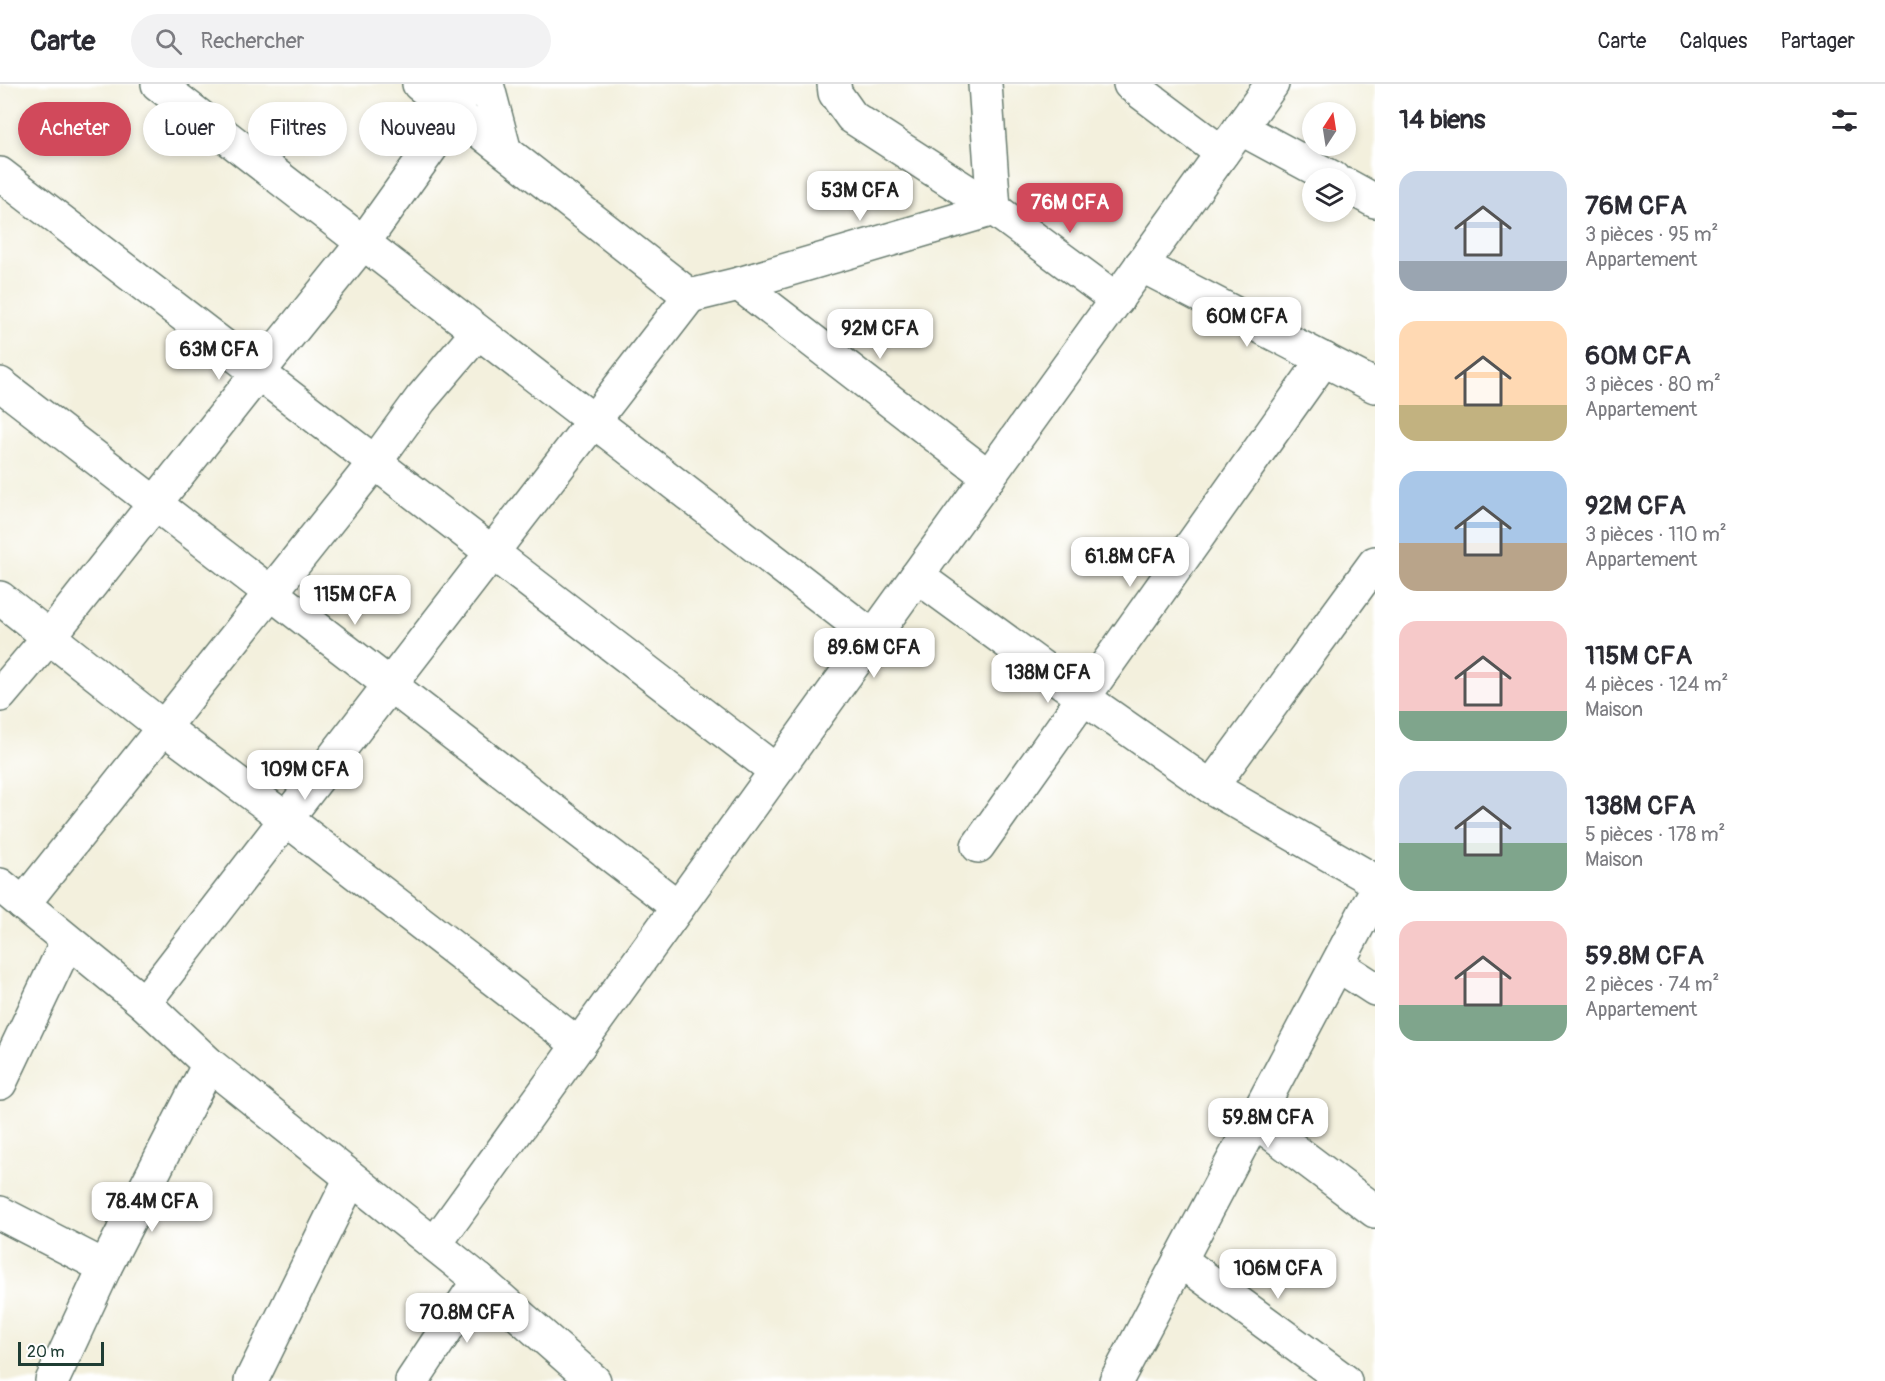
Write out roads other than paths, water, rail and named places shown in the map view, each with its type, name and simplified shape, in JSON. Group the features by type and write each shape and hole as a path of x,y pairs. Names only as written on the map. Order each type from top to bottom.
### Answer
{"street":[{"path":"158,84 873,637"},
{"path":"419,84 441,102"},
{"path":"460,102 467,84"},
{"path":"487,84 504,148"},
{"path":"834,84 835,93 852,117 994,209 1116,300"},
{"path":"985,84 994,209"},
{"path":"1130,84 1231,141 1305,168"},
{"path":"435,1244 1272,84"},
{"path":"477,129 504,148 690,296"},
{"path":"0,695 50,636 363,243 425,156"},
{"path":"0,174 776,771"},
{"path":"1356,191 1375,201"},
{"path":"144,1003 690,296 740,284 994,209"},
{"path":"1141,265 1375,386"},
{"path":"740,284 989,477"},
{"path":"478,332 421,399 375,462 164,728 11,895 144,1003 209,1064 479,1280 594,1381"},
{"path":"978,846 1324,359"},
{"path":"0,384 678,907"},
{"path":"1211,787 1375,563"},
{"path":"917,576 1211,787 1375,881"},
{"path":"0,598 164,728 579,1045"},
{"path":"1116,1381 1375,893"},
{"path":"0,1083 67,942"},
{"path":"1338,965 1375,989"},
{"path":"52,1381 105,1267 209,1064"},
{"path":"1254,1120 1375,1211"},
{"path":"251,1381 351,1178"},
{"path":"0,1213 105,1267"},
{"path":"1180,1260 1345,1381"},
{"path":"412,1381 479,1280"}]}
